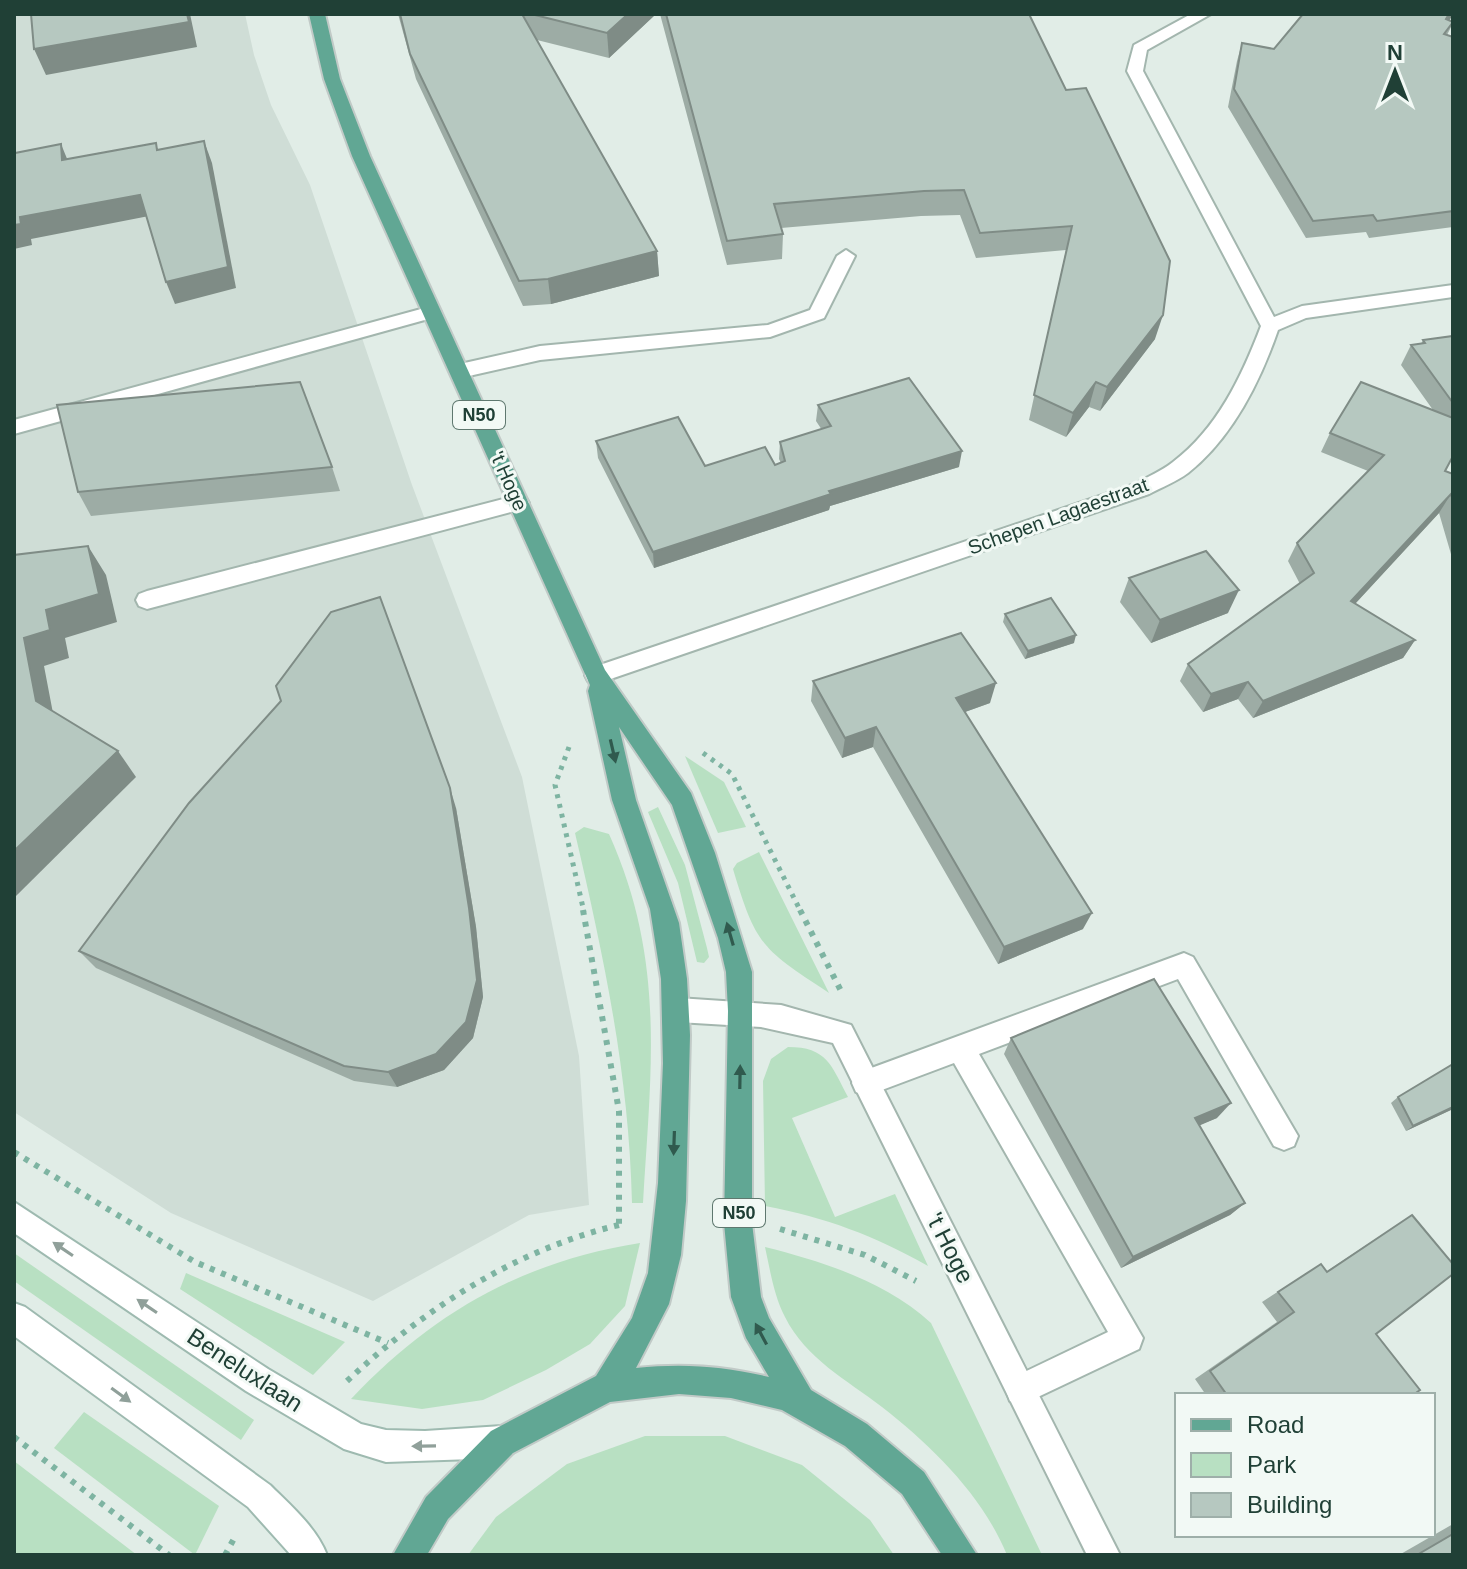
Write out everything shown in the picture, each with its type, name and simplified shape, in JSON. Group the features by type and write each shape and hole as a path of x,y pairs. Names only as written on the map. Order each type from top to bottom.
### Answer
{"main road":[{"name":"'t Hoge","path":"317,14 332,79 361,156 596,675 682,800 731,938 739,972 741,1011 738,1223 746,1297 757,1327 800,1401"},
{"name":"'t Hoge","path":"596,675 629,816 666,921 678,1010 671,1222 658,1293 640,1333 607,1387"},
{"name":"N50","path":"409,1555 437,1508 502,1442 607,1387 679,1379 731,1383 800,1401 856,1435 913,1483 961,1555"}],"street":[{"path":"1203,14 1140,48 1135,71 1270,326 1302,312 1453,291"},
{"path":"460,371 540,353 770,331 817,314 846,256"},
{"path":"14,427 432,312"},
{"name":"Schepen Lagaestraat","path":"596,675 1142,489 1181,467 1236,402 1261,355 1270,326"},
{"path":"147,600 519,503"},
{"path":"866,1083 1184,965 1284,1136"},
{"path":"678,1010 741,1011 807,1020 842,1034"},
{"name":"'t Hoge","path":"842,1034 1104,1555"},
{"path":"961,1049 1128,1338 1021,1390"},
{"name":"Beneluxlaan","path":"14,1216 257,1380 355,1438 386,1446 502,1442"},
{"path":"14,1318 259,1496 289,1526 311,1555"}],"path":[{"path":"570,744 555,785 593,953 619,1111 619,1224"},
{"path":"694,747 732,774 841,990 842,1034"},
{"path":"14,1152 195,1262 388,1343"},
{"path":"314,1415 388,1343 451,1296 512,1263 573,1238 619,1224 671,1222"},
{"path":"738,1223 797,1233 865,1255 921,1284"},
{"path":"14,1437 169,1555"},
{"path":"225,1555 259,1496"}],"shaded area":[{"path":"14,14 245,14 254,55 271,105 310,185 412,485 522,777 579,1056 589,1205 529,1215 373,1301 171,1213 14,1112"}],"green space":[{"path":"685,756 724,782 746,827 718,833"},
{"path":"658,807 685,865 709,957 704,963 697,962 678,883 648,812"},
{"path":"584,827 609,834 627,881 647,971 651,1060 643,1203 632,1203 626,1108 613,1016 575,833"},
{"path":"759,852 829,993 775,955 764,943 748,915 733,869 737,863"},
{"path":"788,1047 820,1054 832,1067 848,1097 792,1118 835,1217 895,1194 928,1266 849,1229 765,1206 763,1081 771,1059"},
{"path":"640,1243 625,1306 590,1344 546,1370 483,1400 422,1409 351,1399 414,1341 482,1296 557,1263"},
{"path":"765,1247 809,1259 874,1284 931,1323 1042,1555 1007,1555 997,1533 970,1492 937,1456 901,1422 828,1368 804,1345 781,1309"},
{"path":"14,1253 254,1420 241,1440 14,1281"},
{"path":"186,1273 345,1342 313,1375 180,1289"},
{"path":"84,1412 219,1506 195,1555 54,1448"},
{"path":"645,1436 725,1436 802,1465 870,1520 894,1555 468,1555 496,1517 567,1464"},
{"path":"14,1461 137,1555 14,1555"}],"building":[{"path":"31,14 187,14 189,22 34,49"},
{"path":"400,14 522,14 657,251 548,279 519,281 410,54"},
{"path":"531,14 628,14 607,33"},
{"path":"666,14 1029,14 1066,90 1086,88 1170,261 1163,315 1107,387 1096,382 1073,413 1034,395 1072,226 980,233 964,190 924,191 774,204 783,234 727,241"},
{"path":"1303,14 1449,14 1446,19 1453,22 1444,34 1453,37 1453,211 1377,221 1373,215 1313,221 1234,89 1242,43 1274,49"},
{"path":"204,141 228,267 166,282 140,195 20,217 21,224 14,225 14,146 15,153 61,144 62,160 156,143 157,150"},
{"path":"1453,336 1453,403 1411,345"},
{"path":"909,378 962,451 829,491 831,494 653,552 596,441 678,417 705,466 765,447 775,465 785,461 780,442 831,426 818,405"},
{"path":"300,382 332,467 78,492 57,405"},
{"path":"1361,382 1453,418 1453,456 1445,471 1453,474 1453,501 1451,494 1351,601 1415,640 1263,701 1248,682 1211,694 1188,664 1314,573 1297,543 1384,455 1330,433"},
{"path":"88,546 99,594 46,610 50,630 24,638 36,701 118,751 14,851 14,555"},
{"path":"1206,551 1239,590 1160,620 1129,578"},
{"path":"380,597 450,788 477,980 466,1022 436,1054 388,1072 344,1066 79,951 189,803 281,701 276,686 331,612"},
{"path":"1051,598 1076,635 1028,651 1005,614"},
{"path":"961,633 996,683 956,698 1092,913 1004,947 876,727 845,738 813,681"},
{"path":"1154,979 1231,1103 1195,1118 1245,1203 1133,1257 1011,1038"},
{"path":"1453,1064 1453,1107 1413,1126 1398,1097"},
{"path":"1412,1215 1453,1264 1453,1274 1376,1334 1420,1390 1416,1393 1226,1393 1210,1371 1294,1312 1278,1292 1321,1264 1327,1272"},
{"path":"1453,1534 1453,1555 1417,1555"}]}
